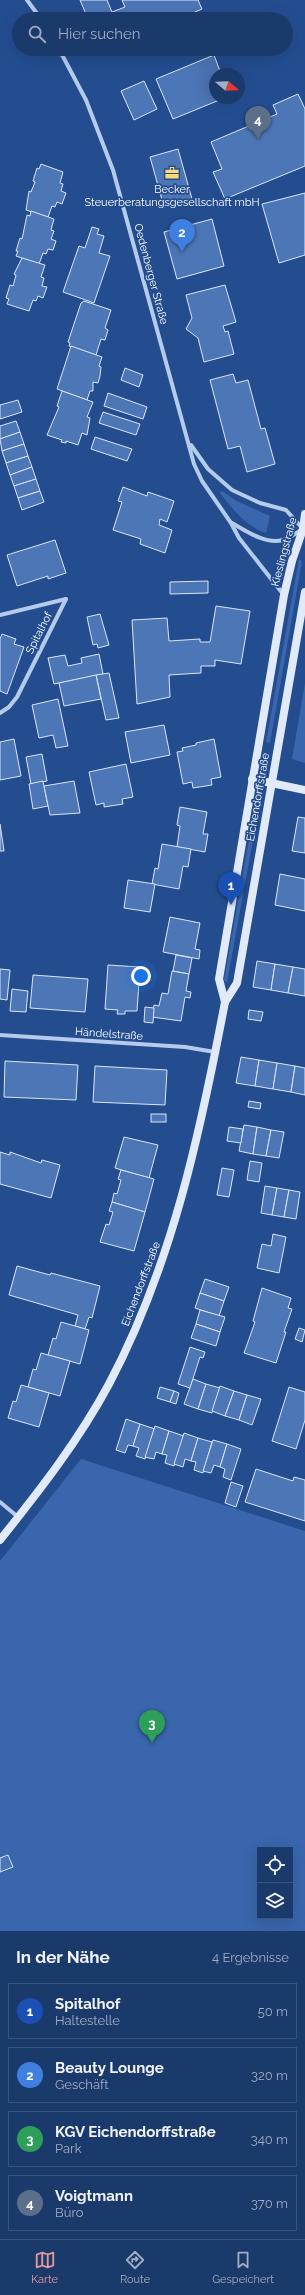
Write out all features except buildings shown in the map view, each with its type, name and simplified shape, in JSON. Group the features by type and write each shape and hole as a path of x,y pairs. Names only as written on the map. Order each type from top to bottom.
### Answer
{"street":[{"path":"27,0 36,12"},
{"name":"Oedenberger Straße","path":"63,56 86,100 113,170 194,464 202,481 231,523 239,538 284,595"},
{"name":"Oedenberger Straße","path":"188,442 218,480 244,496 286,510 304,533 283,540 275,540 259,537 231,523"},
{"name":"Kieslingstraße","path":"284,595 292,561 304,533 305,514"},
{"name":"Eichendorffstraße","path":"0,1540 55,1470 86,1424 108,1385 137,1326 158,1272 181,1202 196,1147 226,1002 237,983 305,592"},
{"name":"Eichendorffstraße","path":"226,1002 219,979 284,595"},
{"name":"Spitalhof","path":"0,614 66,599 17,697 9,707 0,713"},
{"path":"252,779 305,790"},
{"name":"Händelstraße","path":"0,1035 185,1048 216,1052"},
{"path":"0,1502 18,1517"}],"shaded area":[{"path":"222,491 237,501 270,516 266,533 252,526 240,517 220,493"},
{"path":"299,559 302,561 270,743 266,742"},
{"path":"305,683 305,763 292,759"},
{"path":"253,817 257,818 227,983 224,980"},
{"path":"81,1459 305,1531 305,1931 0,1931 0,1561"}],"place":[{"name":"Voigtmann","path":"258,139"},
{"name":"Becker Steuerberatungsgesellschaft mbH","path":"172,173"},
{"name":"Beauty Lounge","path":"182,252"},
{"name":"Spitalhof","path":"231,905"},
{"name":"KGV Eichendorffstraße","path":"152,1743"}]}
